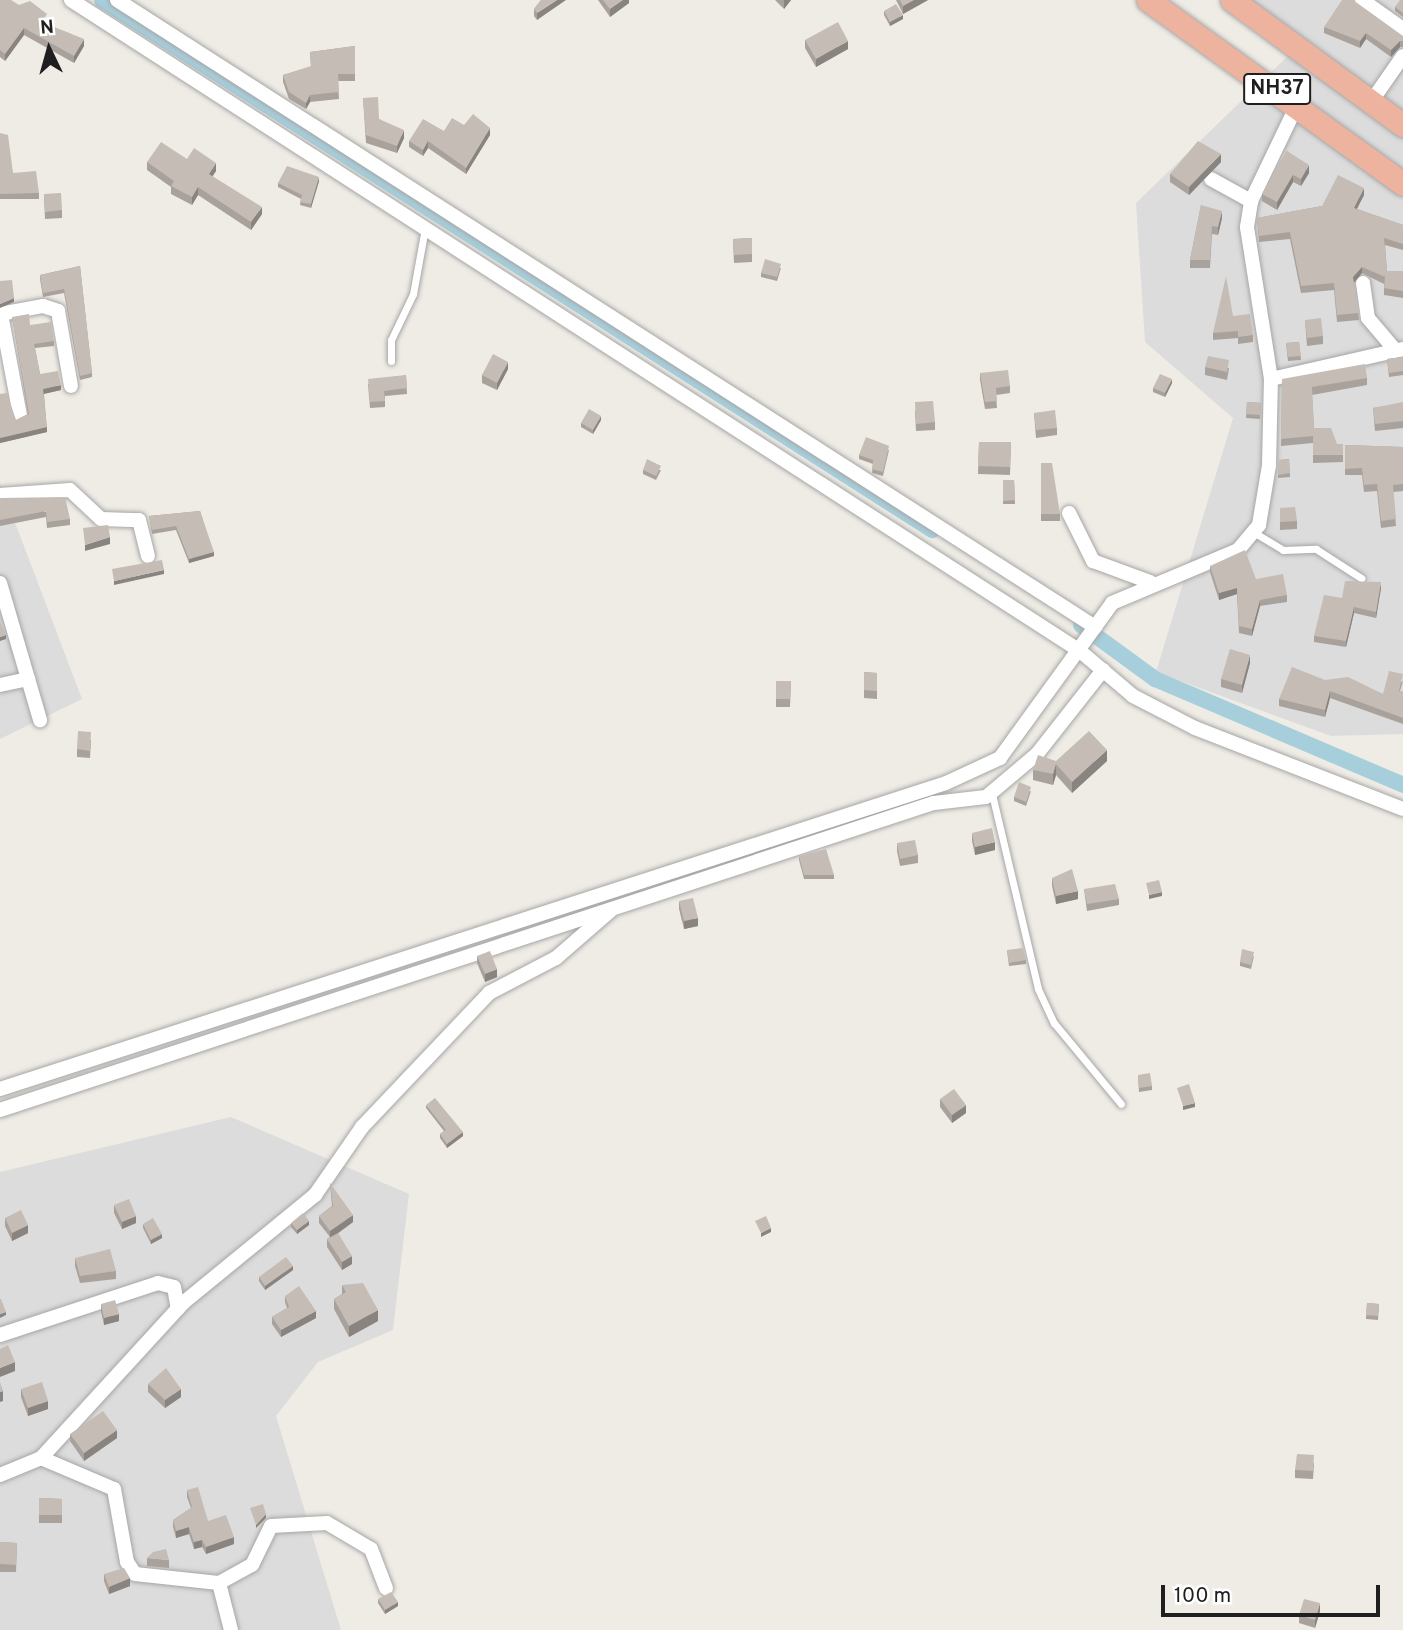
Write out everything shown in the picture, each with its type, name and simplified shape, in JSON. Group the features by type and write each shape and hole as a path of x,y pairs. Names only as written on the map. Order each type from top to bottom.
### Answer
{"highway":[{"name":"NH37","path":"1148,0 1298,103 1403,184"},
{"name":"NH37","path":"1232,0 1403,125"}],"street":[{"path":"71,0 425,228 1087,640"},
{"path":"117,0 1087,640 1103,670 1133,696 1195,728 1403,809"},
{"path":"1362,0 1403,29"},
{"path":"1371,102 1403,56"},
{"path":"0,1089 974,773 1000,758 1026,729 1112,603 1150,582 1238,550 1255,533 1266,497 1271,379 1247,227 1251,201 1298,103"},
{"path":"1210,179 1251,201"},
{"path":"1363,283 1368,318 1399,349"},
{"path":"20,416 0,314 43,306 58,311 71,386"},
{"path":"1271,379 1399,349"},
{"path":"0,495 70,490 101,519 139,520 148,556"},
{"path":"1069,513 1093,561 1150,582"},
{"path":"0,583 40,720"},
{"path":"0,1110 934,803 992,794 1037,754 1103,670"},
{"path":"0,685 28,679"},
{"path":"0,1475 41,1458 178,1309 314,1195 362,1127 489,993 556,958 610,911"},
{"path":"0,1335 158,1283 174,1287 178,1309"},
{"path":"41,1458 114,1489 127,1562 135,1574 219,1583 251,1565 271,1526 327,1523 371,1549 386,1588"},
{"path":"219,1583 231,1630"}],"lane":[{"path":"391,361 391,340 413,294 425,228"},
{"path":"1255,533 1283,550 1316,549 1361,578"},
{"path":"992,794 1038,989 1054,1023 1121,1104"}],"shaded area":[{"path":"1238,0 1403,0 1403,734 1331,736 1156,672 1233,418 1145,342 1136,203 1294,50"},
{"path":"0,483 82,699 0,739"},
{"path":"231,1117 409,1194 393,1330 318,1362 276,1416 341,1630 0,1630 0,1172"}],"building":[{"path":"0,0 11,0 19,5 30,1 47,14 42,22 84,39 74,56 24,28 5,54 0,50"},
{"path":"541,0 557,0 537,13 534,9"},
{"path":"603,0 623,0 610,9"},
{"path":"900,0 914,0 903,6"},
{"path":"1342,0 1353,0 1403,36 1403,41 1391,50 1366,33 1360,41 1324,27"},
{"path":"1403,0 1403,13 1395,7"},
{"path":"896,4 903,15 890,22 884,11"},
{"path":"838,22 848,41 816,59 805,40"},
{"path":"355,46 355,74 338,74 339,92 310,95 306,103 289,92 283,75 311,66 310,52"},
{"path":"378,97 379,119 404,130 397,146 366,135 363,98"},
{"path":"473,114 490,128 466,168 428,141 423,150 409,141 423,119 444,131 452,118 464,125"},
{"path":"0,133 8,135 13,173 36,171 39,193 0,194"},
{"path":"1198,141 1221,154 1189,187 1170,174"},
{"path":"161,142 187,159 194,148 216,163 209,174 262,207 251,222 198,187 192,197 171,186 174,181 147,162"},
{"path":"1287,151 1309,165 1301,179 1293,175 1277,202 1262,194"},
{"path":"287,166 319,177 311,204 300,202 302,195 278,183"},
{"path":"1338,175 1364,188 1354,208 1403,225 1403,244 1384,238 1387,271 1403,271 1403,291 1384,288 1385,277 1362,267 1353,277 1359,313 1337,315 1334,283 1301,286 1290,232 1259,236 1257,218 1322,206"},
{"path":"61,193 62,210 45,212 44,194"},
{"path":"1201,205 1222,211 1218,227 1212,226 1210,260 1190,260"},
{"path":"752,238 752,254 734,255 733,239"},
{"path":"765,259 781,264 777,277 761,273"},
{"path":"80,266 92,373 80,376 64,289 43,293 40,275"},
{"path":"1226,276 1233,316 1250,314 1253,335 1238,337 1238,331 1213,333"},
{"path":"12,280 14,298 0,304 0,281"},
{"path":"29,314 30,325 51,322 54,341 34,344 40,374 58,371 61,385 43,389 47,427 0,438 0,394 7,393 16,420 29,414 12,317"},
{"path":"1321,318 1323,336 1307,338 1305,320"},
{"path":"1299,342 1301,356 1288,357 1286,343"},
{"path":"493,354 508,362 497,383 482,375"},
{"path":"1208,356 1229,360 1227,372 1205,367"},
{"path":"1403,357 1403,371 1389,373 1387,359"},
{"path":"1365,364 1367,378 1312,387 1314,428 1331,428 1337,444 1343,444 1343,455 1313,455 1313,436 1281,439 1282,379"},
{"path":"1008,370 1010,386 996,388 997,401 985,402 980,373"},
{"path":"1160,374 1172,379 1165,393 1153,388"},
{"path":"406,375 407,388 384,391 385,401 370,402 368,379"},
{"path":"933,401 935,422 916,424 915,402"},
{"path":"1247,402 1261,403 1260,415 1246,414"},
{"path":"1403,402 1403,421 1375,424 1373,408"},
{"path":"589,409 601,416 593,430 581,423"},
{"path":"1055,410 1057,428 1036,430 1034,413"},
{"path":"866,437 889,446 883,472 872,469 873,460 859,455"},
{"path":"979,442 1011,442 1010,467 978,466"},
{"path":"1345,445 1403,447 1403,484 1393,485 1396,519 1381,521 1377,484 1364,485 1362,468 1345,469"},
{"path":"647,459 661,466 656,476 643,470"},
{"path":"1289,459 1290,473 1278,475 1279,460"},
{"path":"1041,463 1052,463 1060,514 1041,514"},
{"path":"1003,480 1014,480 1015,500 1003,501"},
{"path":"65,497 70,519 47,522 46,511 0,520 0,498"},
{"path":"1295,507 1297,521 1280,522 1280,508"},
{"path":"200,511 214,552 189,559 176,526 152,530 149,516"},
{"path":"108,525 110,537 85,545 83,528"},
{"path":"1245,550 1256,579 1283,574 1287,595 1260,600 1252,629 1239,626 1237,588 1219,593 1210,566"},
{"path":"162,560 164,570 114,581 112,569"},
{"path":"1345,581 1381,582 1376,612 1354,607 1346,641 1314,636 1324,595 1342,598"},
{"path":"0,622 6,635 0,637"},
{"path":"1230,649 1250,655 1242,685 1221,679"},
{"path":"1292,667 1325,680 1348,677 1383,694 1389,671 1403,674 1399,691 1403,692 1403,718 1330,691 1325,710 1279,699"},
{"path":"864,672 877,673 877,691 864,690"},
{"path":"776,681 791,681 790,699 776,699"},
{"path":"78,731 91,732 90,751 77,749"},
{"path":"1089,731 1107,750 1072,782 1056,764 1053,774 1033,770 1038,755 1056,761"},
{"path":"1019,782 1031,787 1026,802 1014,797"},
{"path":"992,828 995,842 975,847 972,833"},
{"path":"915,840 918,855 900,859 897,843"},
{"path":"826,849 834,875 804,875 799,856"},
{"path":"1072,869 1078,891 1056,896 1052,878"},
{"path":"1159,880 1162,892 1149,895 1146,883"},
{"path":"1115,884 1119,899 1087,904 1084,889"},
{"path":"693,898 698,918 684,921 679,901"},
{"path":"1023,948 1026,960 1009,963 1007,950"},
{"path":"1242,949 1254,952 1251,965 1240,962"},
{"path":"490,951 497,969 485,974 477,956"},
{"path":"1150,1073 1152,1086 1139,1088 1138,1075"},
{"path":"1189,1084 1195,1103 1183,1106 1177,1088"},
{"path":"954,1089 966,1105 952,1115 940,1099"},
{"path":"435,1098 463,1132 447,1144 440,1134 446,1130 426,1105"},
{"path":"330,1183 353,1215 330,1231 319,1216 333,1206"},
{"path":"129,1199 136,1216 122,1222 114,1205"},
{"path":"21,1210 28,1225 12,1233 5,1218"},
{"path":"303,1213 309,1221 297,1230 291,1223"},
{"path":"766,1216 771,1228 761,1233 755,1221"},
{"path":"153,1218 162,1234 151,1240 143,1224"},
{"path":"338,1233 352,1256 342,1262 327,1239"},
{"path":"110,1249 116,1271 80,1276 75,1258"},
{"path":"286,1257 293,1266 265,1286 259,1277"},
{"path":"363,1283 378,1310 349,1326 334,1299 346,1292 342,1285"},
{"path":"299,1286 316,1311 281,1330 272,1317 289,1307 285,1296"},
{"path":"0,1299 6,1312 0,1314"},
{"path":"115,1300 119,1314 104,1318 101,1304"},
{"path":"1367,1303 1379,1304 1378,1316 1366,1315"},
{"path":"8,1345 15,1362 0,1368 0,1349"},
{"path":"166,1368 181,1389 165,1400 148,1384"},
{"path":"42,1382 48,1401 28,1408 21,1389"},
{"path":"103,1411 117,1430 84,1453 70,1434"},
{"path":"1297,1454 1314,1455 1313,1471 1295,1470"},
{"path":"198,1487 208,1521 226,1515 234,1537 206,1547 202,1540 194,1542 189,1527 176,1531 173,1520 192,1507 187,1490"},
{"path":"39,1498 62,1499 62,1515 39,1515"},
{"path":"263,1504 266,1514 256,1525 250,1508"},
{"path":"0,1542 17,1543 16,1565 0,1564"},
{"path":"166,1549 169,1560 147,1558 153,1552"},
{"path":"124,1568 130,1578 109,1587 104,1574"},
{"path":"391,1592 398,1602 385,1610 378,1599"},
{"path":"1304,1599 1320,1603 1315,1620 1299,1615"}],"waterway":[{"path":"102,0 932,530"},
{"path":"1081,625 1155,679 1403,785"}]}
